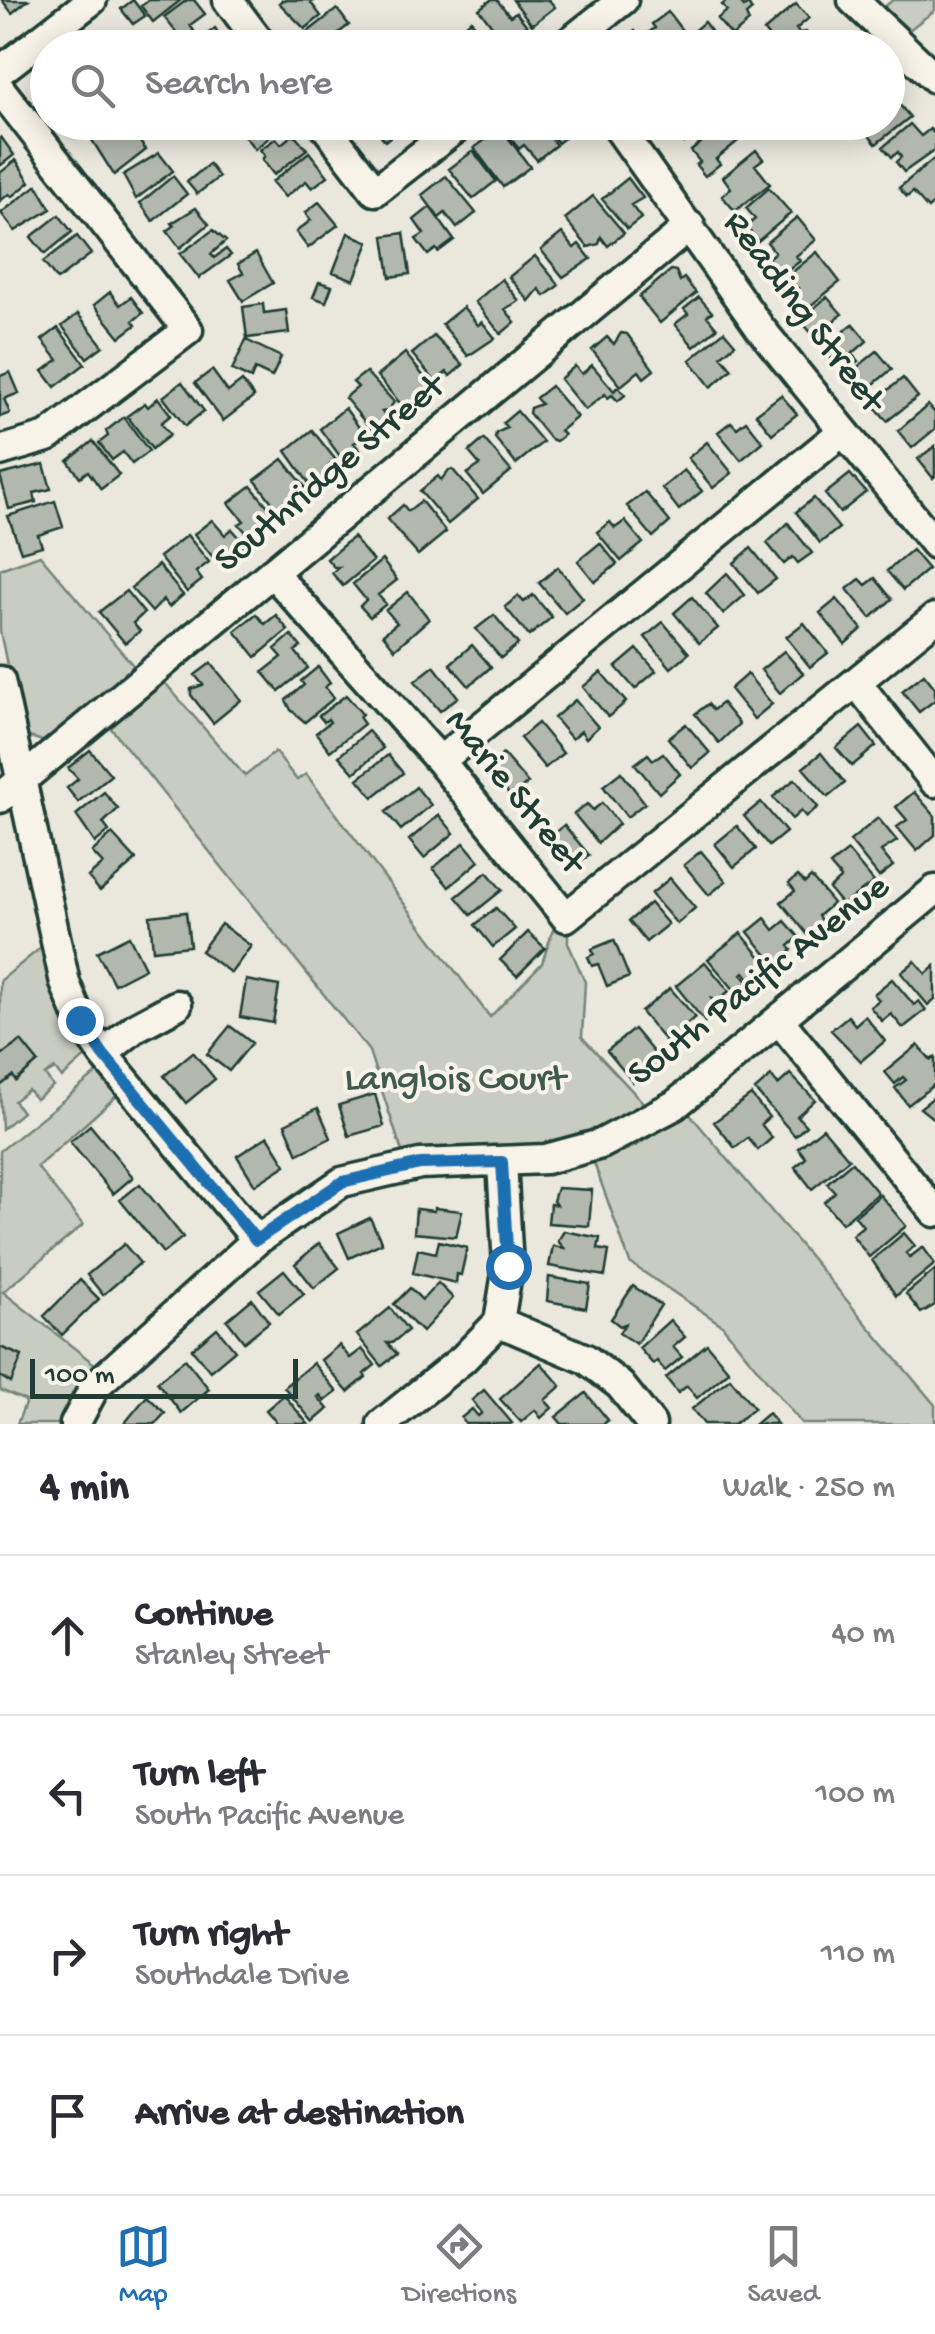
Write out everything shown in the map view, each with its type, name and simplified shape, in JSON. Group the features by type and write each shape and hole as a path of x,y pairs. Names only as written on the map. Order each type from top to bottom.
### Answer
{"street":[{"path":"53,30 92,0"},
{"path":"228,0 250,30"},
{"path":"585,30 623,0"},
{"path":"852,0 884,30"},
{"path":"0,71 30,48"},
{"path":"905,50 935,78"},
{"path":"0,88 30,127"},
{"path":"0,451 46,436 188,330 40,140"},
{"path":"336,140 374,191 441,140"},
{"name":"Reading Street","path":"627,140 760,328 935,544"},
{"name":"Southridge Street","path":"10,789 690,226"},
{"path":"440,761 842,432"},
{"name":"Marie Street","path":"272,572 440,761 566,917 856,682"},
{"path":"935,618 856,682 935,782"},
{"path":"0,681 10,789 65,983 80,1020 103,1054 256,1240"},
{"name":"South Pacific Avenue","path":"74,1424 95,1386 256,1240 342,1182 420,1164 546,1158 601,1144 676,1105 935,890"},
{"path":"103,1054 136,1027 177,1005"},
{"path":"779,1020 935,1212"},
{"path":"382,1424 463,1358 498,1322 508,1266 502,1162"},
{"path":"498,1322 586,1359 620,1385 651,1424"}],"green space":[{"path":"893,0 935,0 935,10 909,30 884,7"},
{"path":"40,555 137,670 46,742 26,736 19,723 0,631 0,569"},
{"name":"Langlois Court","path":"160,677 245,776 275,752 297,780 306,774 490,1017 542,963 554,927 568,931 568,943 585,982 582,1037 649,1109 610,1129 561,1144 403,1155 369,1051 106,722"},
{"path":"44,945 90,1053 62,1078 55,1069 45,1075 53,1086 36,1099 28,1090 14,1101 22,1112 2,1129 0,1086 13,1076 17,1080 38,1062 21,1041 0,1056 0,981"},
{"path":"102,1069 121,1092 37,1167 83,1225 3,1292 97,1366 58,1424 17,1424 26,1401 0,1390 0,1376 11,1382 22,1356 0,1347 0,1151"},
{"name":"Langlois Court","path":"688,1112 935,1405 935,1424 802,1424 722,1325 630,1263 594,1163 636,1146"}],"building":[{"path":"2,0 28,0 12,13"},
{"path":"133,0 145,16 133,24 121,9"},
{"path":"149,0 181,0 153,22 141,6"},
{"path":"187,0 194,0 205,14 190,25 193,30 174,30 164,17"},
{"path":"315,0 311,3 321,16 305,29 279,3"},
{"path":"497,0 510,16 516,12 528,27 495,30 479,9"},
{"path":"513,0 549,0 555,7 532,25"},
{"path":"728,0 738,0 744,7 748,4 752,10 746,15 749,22 739,30 727,30 717,19 727,11 722,5"},
{"path":"796,4 809,18 797,30 765,30"},
{"path":"337,9 349,25 342,30 310,30"},
{"path":"668,12 682,30 652,30 652,24"},
{"path":"471,20 478,30 459,30"},
{"path":"910,124 921,136 930,129 935,134 935,150 904,172 896,162 901,157 898,152 892,157 883,147 891,140 905,140 905,128"},
{"path":"0,138 14,155 0,166"},
{"path":"92,140 138,140 146,150 114,175"},
{"path":"248,140 266,140 255,149"},
{"path":"273,140 281,144 299,140 307,149 274,175 260,150"},
{"path":"485,140 510,140 530,167 503,187 474,148"},
{"path":"512,140 552,140 556,145 537,160 524,145 519,149"},
{"path":"704,140 738,141 716,159 720,164 705,176 691,151"},
{"path":"756,150 763,159 755,165 770,184 735,211 722,196 731,188 723,177"},
{"path":"473,151 496,181 473,199 449,169"},
{"path":"309,152 328,176 312,188 306,181 285,197 272,182"},
{"path":"159,153 173,171 136,199 123,175"},
{"path":"935,158 935,203 928,209 913,192 907,197 899,188"},
{"path":"16,160 30,182 12,197 9,194 0,201 0,173"},
{"path":"209,164 219,177 197,194 187,182"},
{"path":"173,176 187,194 153,221 140,203"},
{"path":"446,176 476,213 457,228 445,213 439,218 422,195"},
{"path":"628,178 643,198 631,205 641,218 627,229 602,199"},
{"path":"37,185 51,209 15,231 1,213"},
{"path":"769,188 791,213 758,241 746,227 755,219 746,208"},
{"path":"593,196 624,233 608,246 601,237 599,244 588,247 565,219"},
{"path":"319,202 338,225 308,248 296,232 311,220 305,213"},
{"path":"430,207 454,240 428,255 416,239 424,234 414,220"},
{"path":"196,208 209,224 180,248 167,231 174,226 172,223"},
{"path":"59,215 72,232 45,254 31,237"},
{"path":"797,217 816,240 796,256 800,261 782,275 768,258 775,252 767,242"},
{"path":"213,230 226,241 211,254 214,258 226,249 231,255 199,278 180,254"},
{"path":"348,233 369,242 354,280 333,272"},
{"path":"404,233 410,274 390,277 384,236"},
{"path":"562,233 574,248 579,244 591,259 563,277 541,250"},
{"path":"77,236 91,254 57,280 43,262"},
{"path":"817,252 840,282 805,310 792,294 799,289 785,278"},
{"path":"256,253 273,283 243,301 230,280 243,273 238,264"},
{"path":"535,256 559,285 545,296 539,289 529,301 509,277"},
{"path":"671,270 696,293 660,323 639,297"},
{"path":"502,279 519,301 505,309 515,322 501,334 475,302"},
{"path":"319,282 332,286 326,302 313,297"},
{"path":"110,292 120,305 131,297 143,313 133,321 136,325 120,337 94,305"},
{"path":"699,297 712,312 707,316 717,328 694,347 675,324 688,314 684,309"},
{"path":"827,297 842,314 815,337 800,320"},
{"path":"263,304 264,313 286,310 289,333 247,338 243,307"},
{"path":"463,307 495,338 468,356 442,324"},
{"path":"78,314 103,346 87,358 62,326"},
{"path":"853,324 867,341 852,354 858,361 847,370 841,363 835,366 825,347"},
{"path":"58,328 85,364 55,387 43,371 58,360 42,340"},
{"path":"724,331 735,344 721,356 732,369 711,387 690,360"},
{"path":"621,333 627,334 654,370 644,378 639,371 621,386 592,350 607,337 614,344"},
{"path":"434,336 463,365 450,376 447,372 435,381 412,354"},
{"path":"246,340 281,357 272,377 255,369 251,379 232,370"},
{"path":"877,351 892,369 864,392 860,387 856,390 849,374"},
{"path":"405,353 433,388 404,408 377,376"},
{"path":"592,365 614,391 618,387 625,395 618,401 605,394 585,410 560,379 575,366 582,374"},
{"path":"212,370 228,392 242,381 254,397 223,421 195,383"},
{"path":"10,372 19,393 4,399 10,413 0,417 0,376"},
{"path":"366,372 394,402 388,411 382,412 389,421 374,433 345,398 358,387 353,382"},
{"path":"903,378 918,397 887,421 872,403"},
{"path":"182,382 204,411 185,426 163,397"},
{"path":"551,386 577,417 560,431 564,435 556,441 529,413 530,408 541,404 536,398"},
{"path":"781,395 797,414 772,434 756,414"},
{"path":"158,398 171,415 161,423 170,435 152,449 127,416"},
{"path":"928,405 935,413 935,429 912,448 898,431"},
{"path":"345,408 366,437 354,443 360,450 345,463 320,429"},
{"path":"517,411 543,442 516,464 495,438 496,433 507,428 503,423"},
{"path":"124,417 149,451 132,464 123,452 112,460 99,443 108,436 106,431"},
{"path":"746,421 763,442 741,460 718,432 731,422 737,428"},
{"path":"312,430 335,459 325,470 330,476 313,489 286,451"},
{"path":"484,439 511,471 483,494 467,474 480,465 469,452"},
{"path":"93,441 119,475 101,489 88,471 80,477 68,461"},
{"path":"707,442 732,473 713,488 688,458"},
{"path":"935,446 935,476 933,478 918,459"},
{"path":"283,459 305,487 293,496 297,501 281,514 255,480"},
{"path":"44,464 51,489 34,493 36,502 9,509 0,475"},
{"path":"449,470 478,499 448,524 420,491 438,476 441,480"},
{"path":"684,470 702,491 679,510 662,488"},
{"path":"850,474 866,492 840,513 825,494"},
{"path":"251,486 275,515 261,524 265,528 252,539 229,503"},
{"path":"645,492 670,522 653,537 627,506"},
{"path":"814,498 839,528 820,543 796,512"},
{"path":"55,501 63,527 38,535 42,546 21,552 8,516"},
{"path":"421,501 446,532 418,555 387,519 403,505 408,511"},
{"path":"212,520 225,535 232,529 246,545 217,562 194,534"},
{"path":"625,521 643,543 621,561 597,532 610,522 615,528"},
{"path":"788,523 812,553 798,563 793,557 784,564 767,543"},
{"path":"187,535 209,562 196,572 202,580 187,592 159,557"},
{"path":"353,537 373,561 343,586 332,573 339,567 327,559"},
{"path":"600,543 617,564 595,582 578,561"},
{"path":"751,548 776,579 758,593 734,563"},
{"path":"912,550 928,569 903,590 887,571"},
{"path":"382,560 397,580 378,595 386,604 370,617 360,606 366,600 353,584"},
{"path":"158,565 183,595 169,607 163,600 152,612 131,588"},
{"path":"558,567 583,598 565,613 539,583"},
{"path":"727,573 745,595 723,614 706,593"},
{"path":"875,578 892,599 871,618 847,589 860,579 866,585"},
{"path":"126,591 144,613 133,623 140,631 125,643 99,612"},
{"path":"408,592 429,619 395,649 383,634 397,623 386,610"},
{"path":"533,595 552,617 529,636 505,607 518,596 524,602"},
{"path":"692,597 718,628 699,643 674,613"},
{"path":"837,599 862,629 845,644 820,613"},
{"path":"256,614 265,624 276,615 288,630 256,657 235,631"},
{"path":"494,615 518,644 501,658 476,629"},
{"path":"663,622 689,653 671,668 645,637"},
{"path":"804,623 828,653 810,667 786,637"},
{"path":"291,635 301,647 295,651 308,668 279,691 263,672 282,657 275,649"},
{"path":"472,645 491,667 469,686 450,664"},
{"path":"637,649 656,671 635,689 616,667"},
{"path":"784,651 803,673 780,693 761,670"},
{"path":"211,663 241,700 213,723 191,695 191,689 203,685 195,675"},
{"path":"434,666 458,697 440,711 415,681"},
{"path":"318,667 330,683 325,687 334,698 305,722 286,700"},
{"path":"601,672 626,702 608,717 583,687"},
{"path":"747,674 772,704 754,719 730,689"},
{"path":"924,674 935,688 935,700 919,712 902,691"},
{"path":"346,695 362,714 359,717 364,724 330,751 316,733 330,722 319,716"},
{"path":"575,700 598,727 586,738 581,731 572,739 554,718"},
{"path":"722,703 739,724 719,743 695,714 708,704 713,710"},
{"path":"538,723 563,753 545,768 520,738"},
{"path":"686,724 710,753 692,768 668,738"},
{"path":"861,727 876,746 852,766 836,748"},
{"path":"368,731 383,748 354,773 339,756"},
{"path":"90,750 111,775 78,802 67,788 78,779 68,768"},
{"path":"663,753 680,774 659,793 635,764 648,754 653,760"},
{"path":"821,753 845,783 828,797 803,768"},
{"path":"503,754 528,783 511,797 487,768"},
{"path":"388,755 403,773 373,797 358,779"},
{"path":"621,772 645,803 627,817 603,786"},
{"path":"795,779 818,807 806,817 801,811 792,819 773,797"},
{"path":"416,787 431,805 401,830 386,812"},
{"path":"104,792 118,809 103,823 109,831 95,843 76,815"},
{"path":"914,792 935,816 935,835 917,851 897,827 907,820 896,807"},
{"path":"761,802 786,832 769,846 744,816"},
{"path":"602,803 619,824 598,843 574,814 587,804 593,810"},
{"path":"439,815 454,833 424,858 409,840"},
{"path":"878,818 897,841 881,851 893,866 879,877 850,841"},
{"path":"564,825 589,855 571,870 546,840"},
{"path":"737,826 756,849 734,867 715,844"},
{"path":"112,834 136,860 100,891 88,877 103,864 92,852"},
{"path":"464,843 479,861 449,887 433,868"},
{"path":"701,851 726,881 709,895 684,865"},
{"path":"848,851 874,882 842,905 829,889 841,878 830,865"},
{"path":"487,872 502,890 471,915 456,897"},
{"path":"798,876 805,883 811,877 833,903 818,916 823,923 808,935 781,902 795,891 789,883"},
{"path":"670,878 695,908 677,924 651,894"},
{"path":"650,903 668,924 646,942 629,921"},
{"path":"496,908 515,929 493,947 475,925"},
{"path":"186,912 190,946 153,950 150,916"},
{"path":"765,918 774,930 785,921 799,937 789,946 792,950 775,965 748,932"},
{"path":"221,924 251,946 231,973 201,951"},
{"path":"528,932 545,948 517,976 500,960"},
{"path":"741,933 770,968 752,982 744,972 749,983 737,993 708,959"},
{"path":"129,936 145,968 114,984 97,952"},
{"path":"614,940 629,977 607,986 598,964 592,966 588,957 594,954 592,949"},
{"path":"915,961 926,974 935,966 935,999 928,1005 901,973"},
{"path":"705,962 729,991 716,1002 710,997 720,1009 705,1022 676,986"},
{"path":"892,979 914,1005 919,1001 926,1010 903,1028 891,1014 882,1021 870,1007 879,1000 874,994"},
{"path":"246,980 279,986 273,1023 240,1017"},
{"path":"670,988 695,1017 680,1030 685,1036 671,1048 641,1012"},
{"path":"848,1016 855,1025 865,1016 885,1041 861,1061 831,1030"},
{"path":"230,1026 252,1043 229,1071 207,1054"},
{"path":"634,1029 659,1059 633,1082 607,1051"},
{"path":"21,1041 38,1062 16,1081 13,1076 0,1086 0,1056"},
{"path":"918,1045 931,1060 935,1057 935,1084 908,1105 895,1088 906,1080 903,1077 895,1084 885,1072"},
{"path":"193,1052 215,1079 186,1103 164,1076"},
{"path":"790,1074 815,1100 797,1116 806,1126 795,1136 755,1090 771,1076 778,1085"},
{"path":"375,1094 384,1126 349,1136 339,1105"},
{"path":"751,1095 769,1117 761,1124 772,1138 758,1150 748,1138 735,1148 714,1122"},
{"path":"935,1096 935,1118 934,1119 920,1108"},
{"path":"318,1108 331,1138 298,1154 285,1124"},
{"path":"90,1125 133,1177 113,1194 70,1142"},
{"path":"823,1128 849,1159 812,1189 795,1167 806,1158 798,1148"},
{"path":"268,1136 286,1165 255,1185 237,1156"},
{"path":"852,1162 878,1193 842,1223 824,1202 835,1192 827,1183"},
{"path":"140,1184 183,1237 163,1253 120,1200"},
{"path":"557,1188 592,1190 589,1226 548,1223 550,1204 556,1205 553,1201"},
{"path":"880,1195 906,1226 869,1257 852,1235 863,1226 855,1216"},
{"path":"416,1209 462,1211 456,1237 414,1233"},
{"path":"370,1218 382,1243 349,1258 338,1233"},
{"path":"564,1231 600,1238 598,1249 609,1251 605,1276 549,1266 553,1246 564,1248 558,1241"},
{"path":"904,1233 915,1246 906,1253 910,1257 923,1247 935,1264 896,1296 872,1260"},
{"path":"439,1241 467,1248 456,1283 413,1273 418,1249 436,1253"},
{"path":"319,1243 339,1268 314,1288 295,1264"},
{"path":"124,1244 140,1263 103,1295 87,1275"},
{"path":"284,1270 304,1294 279,1314 259,1290"},
{"path":"935,1270 935,1305 921,1313 906,1294"},
{"path":"549,1277 590,1284 586,1308 547,1301"},
{"path":"80,1280 99,1299 62,1335 44,1316"},
{"path":"438,1283 453,1298 422,1332 394,1304 410,1288 422,1300"},
{"path":"633,1286 661,1305 636,1344 619,1333 625,1324 620,1326 611,1319"},
{"path":"252,1299 269,1322 244,1342 227,1320"},
{"path":"390,1308 408,1330 387,1343 397,1354 382,1366 357,1335"},
{"path":"670,1320 685,1337 673,1347 682,1357 665,1371 639,1348"},
{"path":"217,1328 235,1350 210,1371 192,1349"},
{"path":"707,1344 729,1371 697,1398 687,1386 678,1393 666,1378"},
{"path":"339,1345 350,1358 362,1349 375,1365 348,1392 321,1360"},
{"path":"0,1347 22,1356 11,1383 0,1376"},
{"path":"185,1359 209,1389 181,1413 157,1382"},
{"path":"313,1363 337,1392 325,1401 318,1397 328,1409 313,1422 284,1387"},
{"path":"541,1363 561,1386 545,1400 552,1408 541,1418 535,1410 521,1422 500,1399"},
{"path":"730,1378 754,1408 734,1424 704,1424 692,1409"},
{"path":"484,1390 512,1423 466,1424 461,1418 472,1409 478,1416 482,1413 472,1400"},
{"path":"586,1393 608,1420 604,1424 562,1424 556,1417"},
{"path":"284,1395 308,1424 274,1424 266,1410"},
{"path":"147,1396 165,1413 155,1424 124,1424"},
{"path":"768,1413 777,1424 755,1424"}],"route":[{"path":"80,1020 103,1054 256,1240 342,1182 420,1164 502,1162 508,1266"}]}
